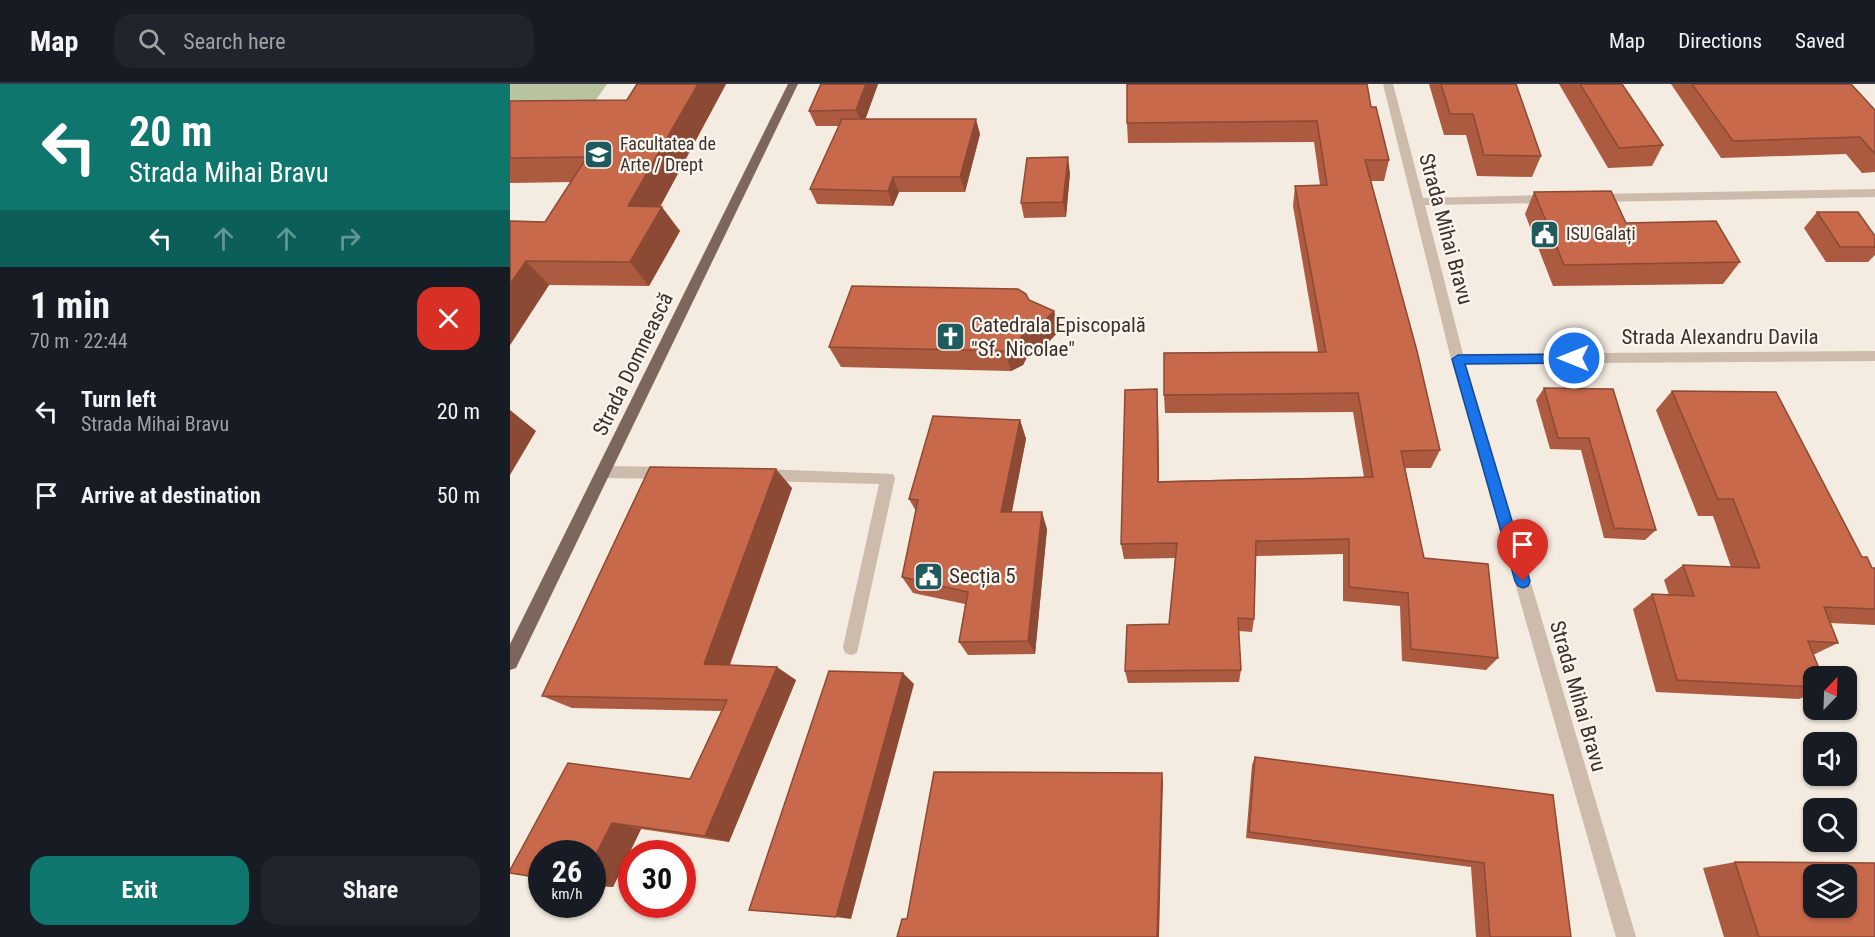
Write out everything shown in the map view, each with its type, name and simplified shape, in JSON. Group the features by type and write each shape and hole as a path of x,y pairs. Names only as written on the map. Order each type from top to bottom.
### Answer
{"main road":[{"name":"Strada Domnească","path":"510,662 793,84"}],"street":[{"name":"Strada Mihai Bravu","path":"1388,84 1458,359 1626,937"},
{"path":"1582,199 1875,192"},
{"path":"1417,202 1558,199"},
{"name":"Strada Alexandru Davila","path":"1458,359 1875,356"},
{"path":"605,472 676,473"},
{"path":"747,475 888,478 850,647"}],"green space":[{"path":"510,84 607,84 591,107 510,107"}],"building":[{"path":"637,84 698,84 628,206 662,207 630,262 526,261 510,284 510,221 545,222 587,157 510,158 510,101 627,100"},
{"path":"821,84 866,84 856,110 809,111"},
{"path":"1127,84 1367,84 1371,107 1376,107 1389,160 1365,160 1417,351 1440,450 1401,451 1424,558 1488,564 1498,658 1411,649 1408,593 1349,587 1349,539 1256,541 1254,619 1238,618 1241,670 1125,671 1127,625 1169,624 1177,543 1121,544 1125,390 1157,389 1158,482 1373,477 1358,393 1164,395 1164,353 1326,352 1295,186 1327,185 1317,121 1127,123"},
{"path":"1441,84 1516,84 1541,156 1484,155 1473,114 1450,114"},
{"path":"1580,84 1622,84 1663,145 1619,148"},
{"path":"1692,84 1851,84 1875,110 1875,154 1860,137 1733,141"},
{"path":"842,119 976,119 960,177 893,177 888,191 810,189"},
{"path":"1068,157 1063,202 1021,203 1027,158"},
{"path":"1611,191 1626,223 1716,221 1740,262 1564,265 1534,192"},
{"path":"1817,212 1858,212 1875,236 1875,247 1840,247"},
{"path":"852,286 1018,289 1026,294 1029,300 1054,311 1035,330 1022,335 1018,345 1005,351 829,347"},
{"path":"1544,388 1613,389 1656,530 1614,528 1589,438 1558,438"},
{"path":"1672,391 1776,392 1862,557 1867,557 1872,568 1875,568 1875,609 1824,607 1838,643 1808,641 1818,666 1803,666 1803,686 1677,680 1652,594 1694,596 1683,565 1760,568 1733,499 1718,499"},
{"path":"933,416 1020,420 1001,512 1042,512 1028,641 959,642 968,592 902,577 918,500 909,499"},
{"path":"650,467 776,469 704,664 777,667 705,836 612,823 603,840 528,840 528,876 510,873 568,763 690,779 727,700 542,696"},
{"path":"829,671 903,673 836,917 749,910"},
{"path":"1255,757 1553,795 1571,937 1490,937 1484,863 1249,832"},
{"path":"934,772 1162,773 1157,937 897,937 902,919 907,919"},
{"path":"1735,862 1875,863 1875,937 1759,937"}],"place":[{"name":"Facultatea de Arte / Drept","path":"599,154"},
{"name":"ISU Galați","path":"1545,234"},
{"name":"Catedrala Episcopală \"Sf. Nicolae\"","path":"950,337"},
{"name":"Secția 5","path":"928,576"}],"route":[{"path":"1523,581 1458,359 1574,358"}]}
